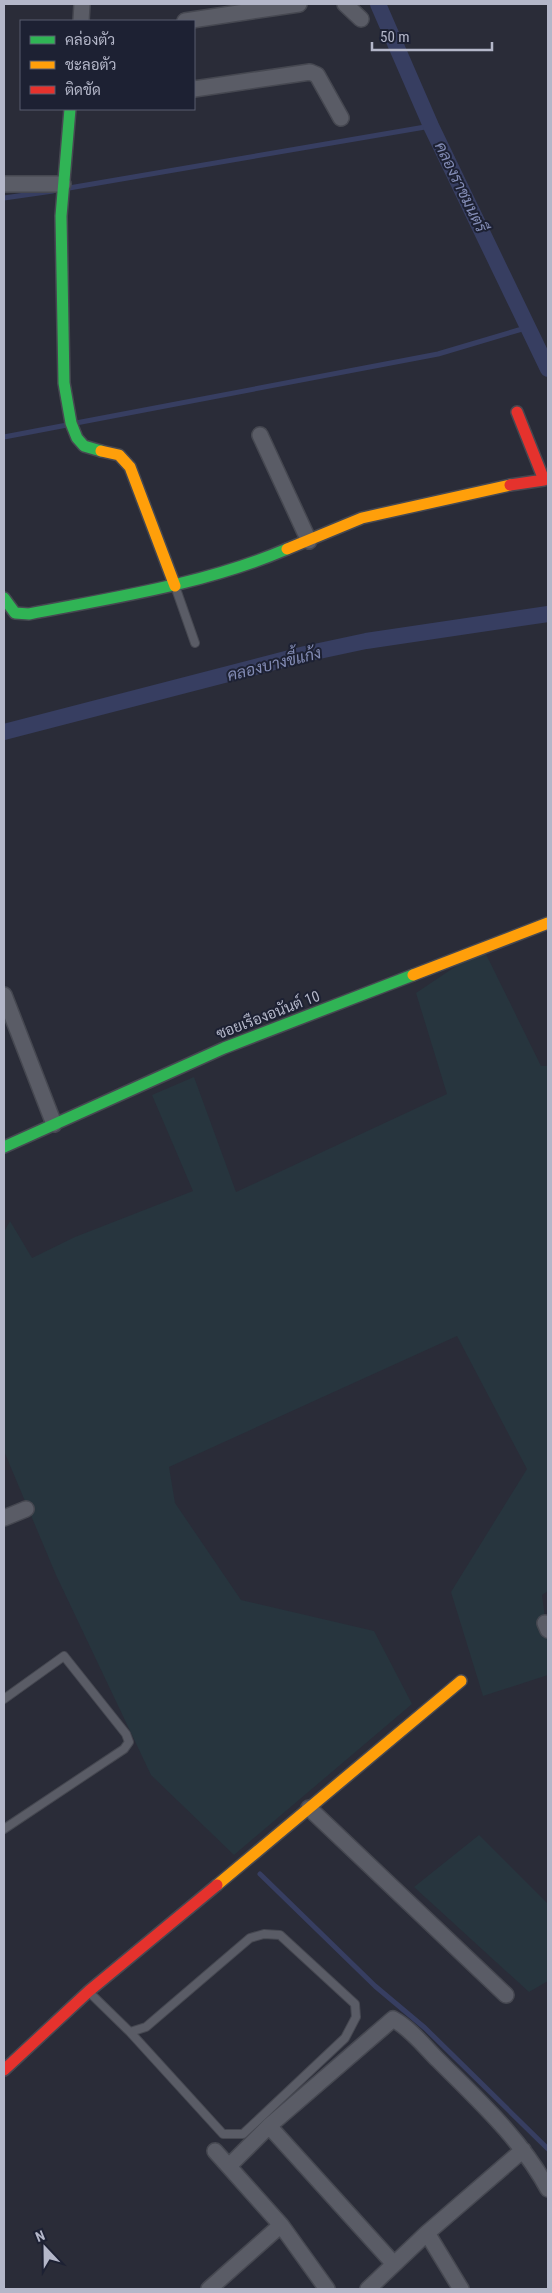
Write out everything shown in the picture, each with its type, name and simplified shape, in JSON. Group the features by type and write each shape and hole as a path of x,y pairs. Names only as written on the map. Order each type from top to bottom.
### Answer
{"street":[{"path":"81,20 82,4"},
{"path":"193,20 300,4"},
{"path":"345,4 361,19"},
{"path":"195,89 310,72 320,80 341,118"},
{"path":"70,110 62,184 64,383 76,436 80,444 90,449 117,454 130,468 176,586"},
{"path":"4,184 62,184"},
{"path":"4,598 15,613 29,614 176,586 262,560 309,542 362,518 492,488 544,480 517,412"},
{"path":"260,435 309,542"},
{"name":"ซอยเรืองอนันต์ 10","path":"4,1147 224,1048 548,923"},
{"path":"4,995 54,1124"},
{"path":"4,1518 26,1509"},
{"path":"4,2070 89,1991 462,1681"},
{"path":"309,1808 506,1995"},
{"path":"228,2166 269,2126 393,2019 416,2038 499,2121 523,2150 548,2189"},
{"path":"269,2126 394,2264"},
{"path":"368,2289 427,2233 523,2150"},
{"path":"215,2151 282,2225 327,2289"},
{"path":"209,2289 282,2225"},
{"path":"427,2233 462,2289"}],"lane":[{"path":"176,586 195,643"},
{"path":"4,1698 64,1656 126,1734 129,1742 124,1749 4,1829"},
{"path":"89,1991 130,2032 223,2134 244,2134 345,2038 356,2017 355,2004 280,1935 264,1934 250,1938 146,2027 130,2032"}],"shaded area":[{"path":"483,948 541,1066 548,1066 548,1591 542,1595 548,1641 548,1675 483,1696 451,1592 527,1469 457,1336 169,1467 175,1503 241,1600 374,1631 412,1704 234,1855 151,1775 56,1575 4,1451 4,1232 10,1221 32,1258 75,1237 193,1191 152,1095 194,1077 236,1192 447,1094 416,993"},
{"path":"479,1835 548,1904 548,1981 529,1992 414,1887"}],"waterway":[{"name":"คลองราชมนตรี","path":"378,4 431,126 548,369"},
{"path":"69,188 431,126"},
{"path":"4,198 53,191"},
{"path":"76,423 438,354 529,327"},
{"path":"4,437 67,425"},
{"name":"คลองบางขี้แก้ง","path":"4,732 305,654 366,641 548,614"},
{"path":"260,1874 375,1986 425,2028 548,2149"}],"traffic: fast":[{"path":"70,110 61,216 64,383 71,423 77,438 84,446 101,451"},
{"path":"4,598 15,613 29,614 160,588 224,572 287,549"},
{"path":"4,1147 224,1048 413,975"}],"traffic: slow":[{"path":"101,451 119,455 130,467 175,586"},
{"path":"287,549 362,518 510,485"},
{"path":"413,975 548,923"},
{"path":"217,1885 461,1681"}],"traffic: jam":[{"path":"510,485 544,480 517,412"},
{"path":"4,2070 89,1991 217,1885"}]}
